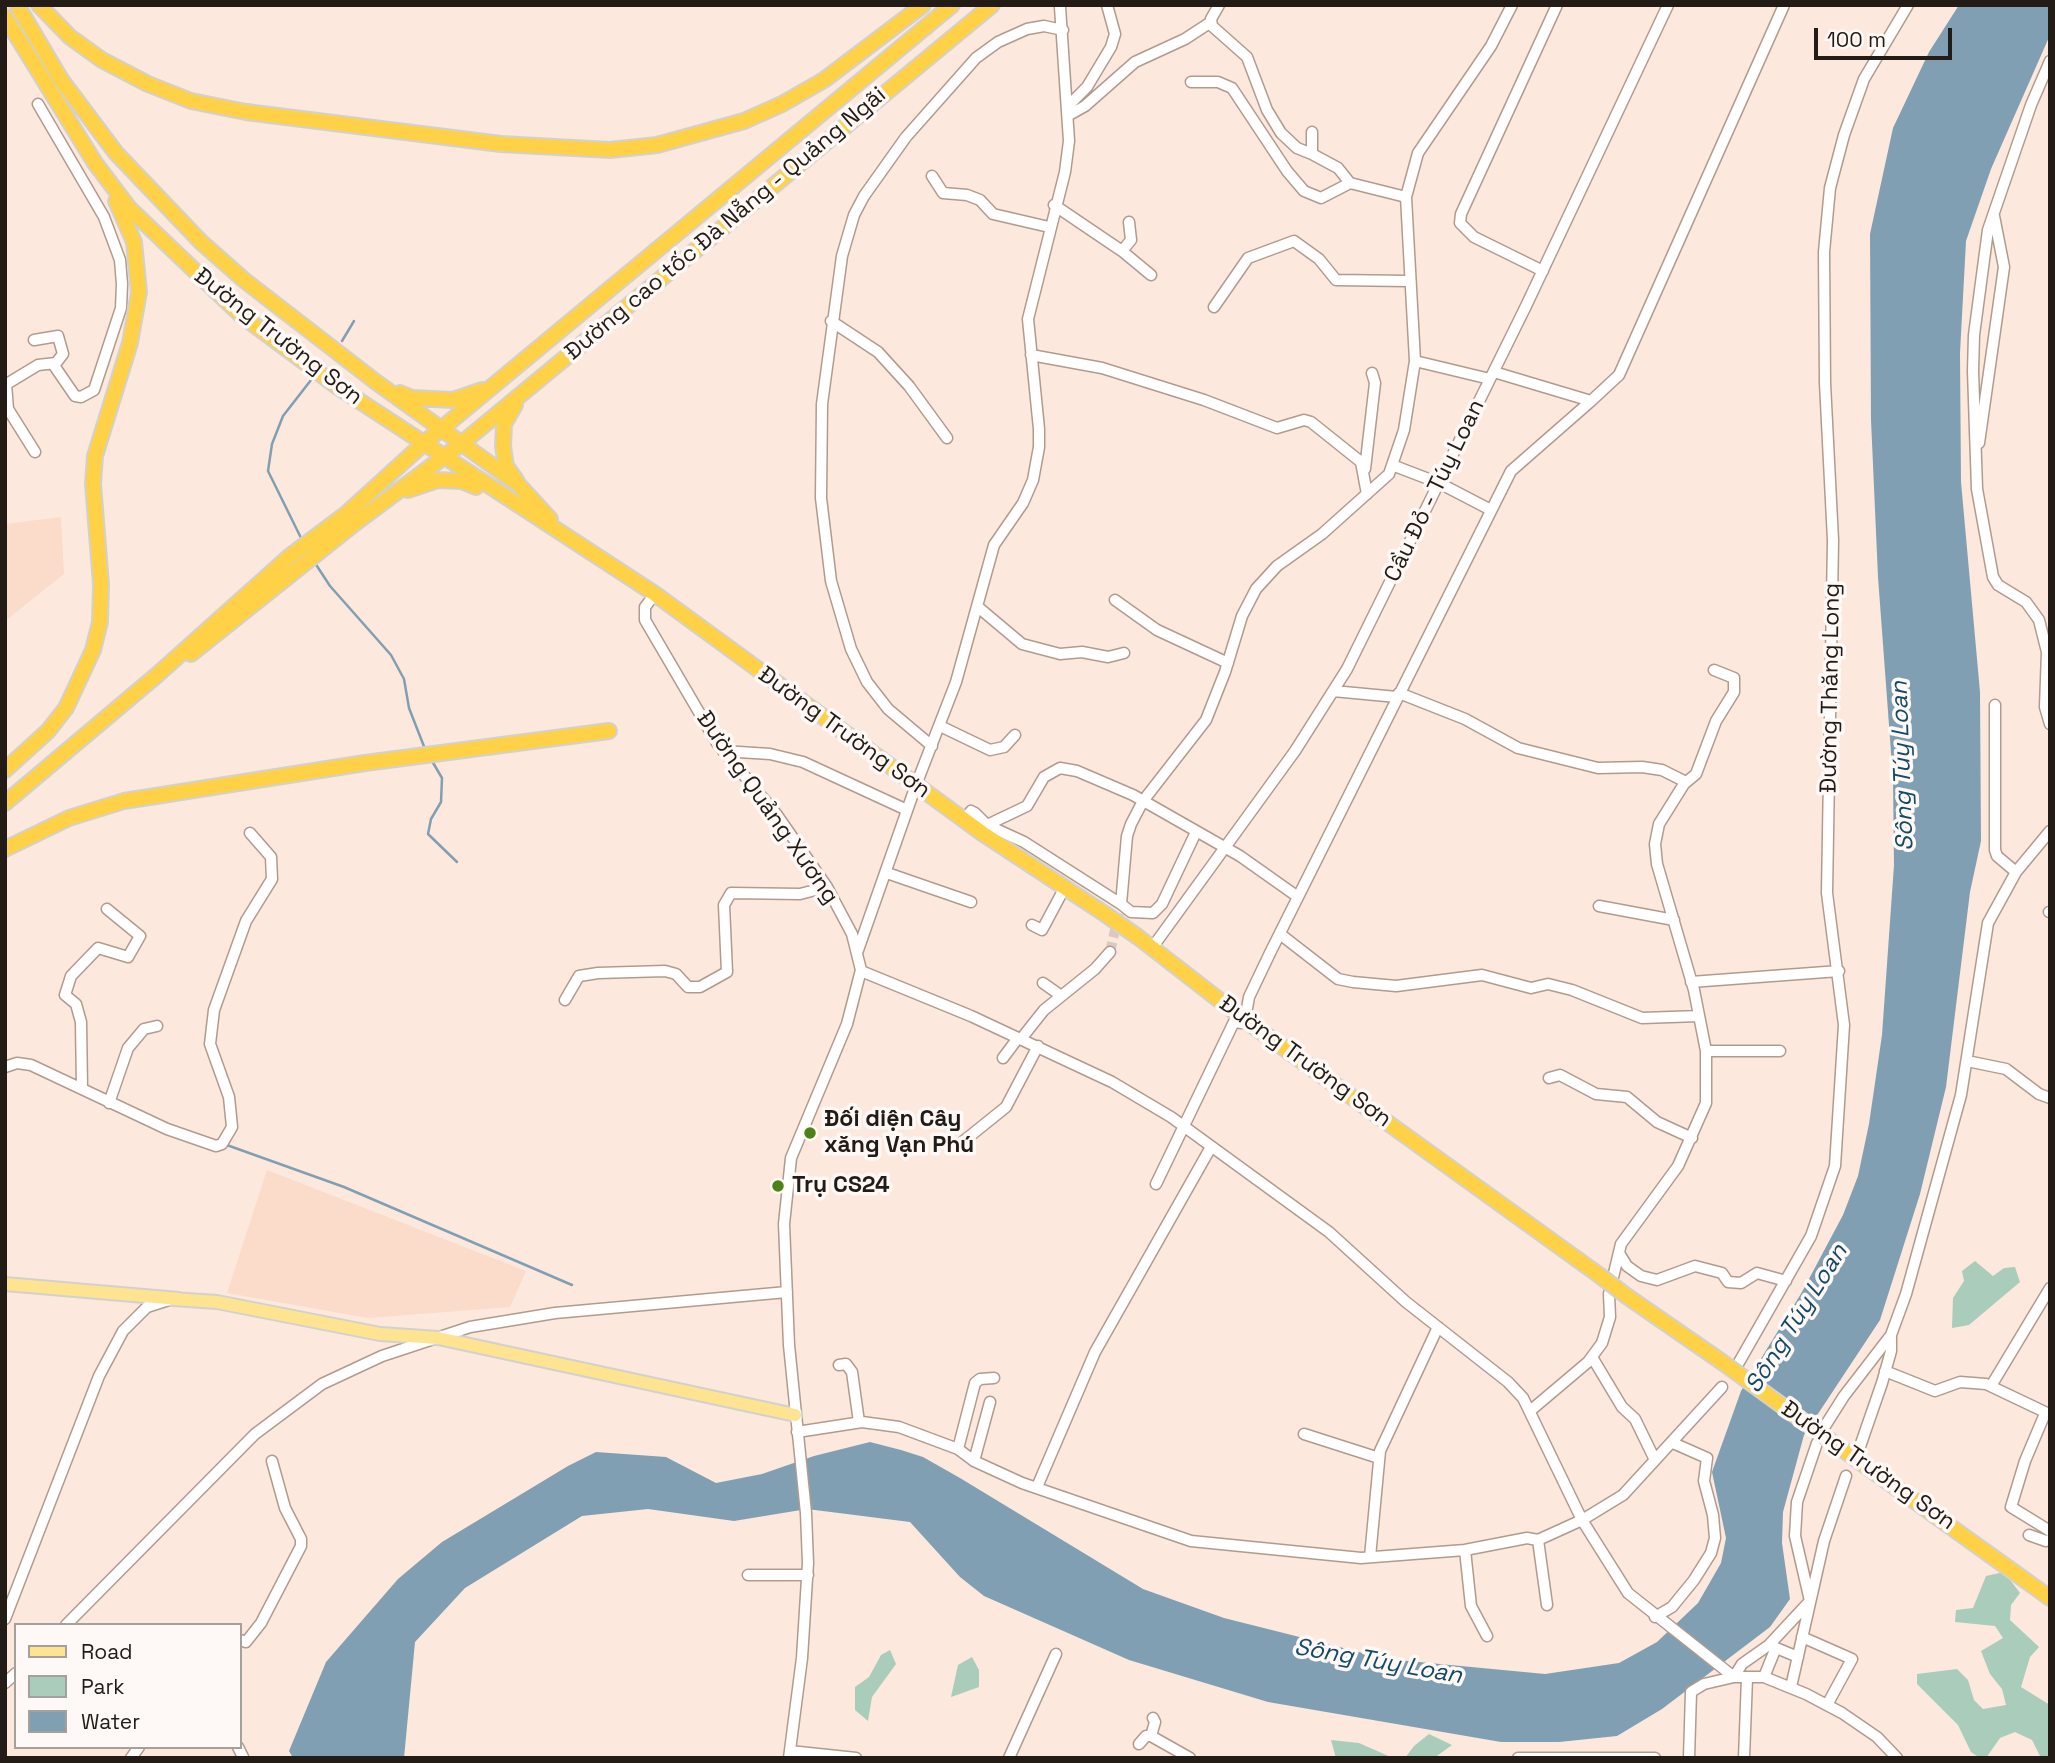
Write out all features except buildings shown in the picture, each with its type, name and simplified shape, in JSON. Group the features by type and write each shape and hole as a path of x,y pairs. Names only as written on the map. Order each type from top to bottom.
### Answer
{"highway":[{"path":"39,5 70,37 102,60 148,84 191,101 246,112 487,142 562,149 610,150 668,142 744,121 782,104 824,80 923,5"},
{"name":"Đường cao tốc Đà Nẵng - Quảng Ngãi","path":"321,543 423,444 952,5"},
{"name":"Đường cao tốc Đà Nẵng - Quảng Ngãi","path":"354,524 461,444 992,5"},
{"name":"Đường Trường Sơn","path":"17,6 62,81 116,153 156,199 244,280 441,430 518,484 559,529"},
{"name":"Đường Trường Sơn","path":"5,15 95,163 129,208 185,265 259,328 338,387 441,457 506,500 559,529 655,594 964,820 1138,937 1245,1020 2050,1598"},
{"path":"5,770 48,731 66,708 93,650 100,622 101,584 93,484 95,456 130,343 139,292 134,242 121,212 51,91"},
{"path":"356,366 387,387 412,398 453,400 471,396 493,383 539,348"},
{"path":"518,484 506,466 504,424 511,410 554,366"},
{"path":"5,803 158,675 290,556 321,543 397,496 438,480 461,481 506,500"},
{"path":"158,675 180,663 296,571 321,543"},
{"path":"5,849 69,818 124,801 396,759 605,731"}],"main road":[{"path":"5,1284 218,1302 380,1334 438,1338 795,1415"},
{"path":"173,1299 218,1302"}],"street":[{"path":"1069,110 1087,88 1111,47 1115,34 1107,5"},
{"path":"1069,110 1085,106 1135,62 1185,39 1211,22 1219,5"},
{"path":"1121,904 1127,836 1143,801 1206,720 1228,663 1242,616 1256,589 1277,566 1322,534 1389,474 1404,430 1415,361 1408,281 1406,197 1418,153 1484,56 1512,5"},
{"path":"1543,271 1474,237 1460,223 1461,214 1557,5"},
{"name":"Cầu Đỏ - Túy Loan","path":"1152,948 1295,751 1347,669 1543,271 1668,5"},
{"path":"1156,1184 1232,1026 1245,1020 1249,997 1511,471 1619,375 1784,5"},
{"name":"Đường Thăng Long","path":"1738,1364 1811,1236 1835,1166 1844,1025 1827,893 1833,540 1825,383 1824,252 1830,188 1844,135 1864,79 1908,5"},
{"path":"5,15 17,6"},
{"path":"858,950 916,785 940,726 978,607 994,545 1023,503 1033,480 1039,447 1028,319 1054,205 1065,172 1069,110 1060,7"},
{"path":"1211,22 1217,32 1247,57 1263,100 1281,133 1297,148 1338,168 1350,183 1406,197"},
{"path":"932,746 888,709 867,682 851,649 835,602 828,564 821,498 822,404 831,321 842,256 854,215 864,195 906,137 976,58 988,48 1036,26 1063,30"},
{"path":"2050,61 2031,105 1993,211 1983,251 1974,334 1977,495 1994,580 2026,602 2044,633 2048,675 2045,707 2050,724"},
{"path":"1191,82 1218,82 1232,88 1287,171 1304,191 1321,198 1350,183"},
{"path":"38,104 92,191 111,231 122,274 121,308 94,390 81,397 75,396 53,363"},
{"path":"1312,132 1312,154"},
{"path":"932,176 943,193 967,195 980,200 993,214 1049,227"},
{"path":"1054,205 1122,251 1151,275"},
{"path":"1976,450 1984,418 2004,267 1993,211"},
{"path":"1122,251 1131,240 1129,222"},
{"path":"1214,307 1251,256 1294,242 1319,259 1336,280 1408,281"},
{"path":"831,321 877,352 909,386 947,438"},
{"path":"34,341 60,338 63,354 53,363 38,365 6,385 8,409 35,452"},
{"path":"1031,355 1102,368 1204,400 1277,428 1304,420 1311,422 1361,462 1367,494"},
{"path":"1415,361 1492,376 1591,401"},
{"path":"1364,473 1375,383 1372,373"},
{"path":"1392,465 1439,483 1491,510"},
{"name":"Đường Quảng Xương","path":"655,594 645,607 645,620 723,751 778,815 827,887 858,950 861,971 847,1024 791,1158 784,1224 795,1415 806,1513 808,1574"},
{"path":"1115,600 1151,627 1228,663"},
{"path":"978,607 1022,644 1060,654 1082,652 1108,657 1124,653"},
{"path":"1530,1411 1592,1357 1602,1343 1610,1317 1609,1294 1621,1244 1678,1166 1706,1103 1706,1051 1691,982 1657,864 1655,844 1659,824 1686,782 1696,774 1716,721 1734,692 1734,678 1714,670"},
{"path":"1333,691 1398,695 1465,719 1518,748 1598,768 1642,767 1662,770 1686,782"},
{"path":"1995,705 1995,850 1997,856 2016,872"},
{"path":"940,726 990,750 1004,747 1015,734"},
{"path":"723,751 796,760 907,810"},
{"path":"987,825 1027,806 1044,777 1060,768 1077,771 1143,801 1240,856 1298,897"},
{"path":"964,820 971,811 982,817 987,825 1024,842 1131,912 1153,913 1162,904 1196,832"},
{"path":"1856,1458 1885,1371 1891,1335 1918,1249 1967,1061 1989,923 2016,872 2050,831"},
{"path":"5,1068 17,1063 31,1065 167,1129 216,1146 222,1144 232,1127 229,1097 210,1044 214,1010 246,921 272,878 271,857 250,833"},
{"path":"887,873 971,902"},
{"path":"565,1000 579,976 590,974 665,971 676,974 688,987 700,987 727,972 724,905 728,896 737,893 800,894 827,887"},
{"path":"1032,925 1042,930 1065,887"},
{"path":"1599,906 1674,920"},
{"path":"82,1088 81,1021 76,1004 65,995 71,976 98,948 128,957 140,936 107,909"},
{"path":"1280,934 1338,979 1353,982 1396,986 1482,975 1531,988 1548,984 1572,990 1642,1018 1699,1016"},
{"path":"1003,1058 1031,1023 1060,995 1095,969 1110,952"},
{"path":"861,971 1038,1046 1112,1082 1185,1128 1329,1233 1438,1327 1508,1382 1530,1411 1582,1520 1628,1593 1734,1677"},
{"path":"1691,982 1839,971"},
{"path":"1043,983 1060,995"},
{"path":"108,1103 128,1048 144,1029 157,1026"},
{"path":"960,1144 1006,1107 1038,1046"},
{"path":"1706,1051 1780,1051"},
{"path":"1967,1061 2006,1069 2039,1094 2050,1098"},
{"path":"1549,1078 1560,1075 1596,1094 1627,1097 1657,1122 1692,1138"},
{"path":"1037,1487 1095,1352 1211,1147"},
{"path":"1619,1253 1627,1266 1641,1276 1657,1280 1695,1266 1722,1273 1728,1282 1741,1283 1757,1273 1786,1281"},
{"path":"1991,1386 2050,1288"},
{"path":"68,1623 255,1434 322,1384 382,1356 470,1327 555,1313 787,1292"},
{"path":"6,1615 99,1376 123,1331 147,1307 173,1299"},
{"path":"1370,1558 1379,1458 1387,1434 1438,1327"},
{"path":"1825,1426 1844,1395 1891,1335"},
{"path":"1592,1357 1622,1407 1634,1419 1655,1460"},
{"path":"839,1365 845,1364 852,1371 859,1422"},
{"path":"1885,1371 1935,1391 1960,1382 1991,1386 2048,1413 2025,1461 2011,1507 2050,1531"},
{"path":"958,1449 975,1383 980,1379 994,1378"},
{"path":"798,1436 859,1422 899,1427 958,1449 974,1461 1037,1487 1191,1541 1255,1550 1370,1558 1465,1550 1527,1538 1538,1540 1582,1520 1623,1495 1722,1387"},
{"path":"974,1461 990,1402"},
{"path":"1304,1434 1379,1458"},
{"path":"1659,1620 1694,1580 1711,1553 1714,1538 1713,1515 1704,1481 1707,1458 1673,1443"},
{"path":"1810,1601 1799,1559 1797,1502 1817,1443"},
{"path":"242,1641 246,1642 261,1623 301,1546 301,1539 285,1508 272,1461"},
{"path":"1791,1687 1824,1541 1846,1476"},
{"path":"2029,1535 2050,1540"},
{"path":"1538,1540 1547,1605"},
{"path":"1465,1550 1471,1606 1487,1636"},
{"path":"748,1576 808,1574 802,1658 790,1755 856,1758"},
{"path":"1734,1677 1742,1664 1772,1647 1810,1601"},
{"path":"1802,1637 1852,1659 1827,1705"},
{"path":"1772,1647 1798,1657"},
{"path":"1764,1677 1772,1647"},
{"path":"1009,1758 1056,1654"},
{"path":"1689,1758 1691,1692 1704,1684 1734,1677 1764,1677 1791,1687 1827,1705 1877,1737 1897,1758"},
{"path":"1744,1758 1747,1678"},
{"path":"1151,1736 1155,1722 1153,1717"},
{"path":"1139,1744 1146,1735 1151,1736 1190,1758"},
{"path":"1518,1758 1655,1758"}],"shaded area":[{"path":"61,517 64,574 5,621 5,524"},
{"path":"267,1170 526,1271 510,1307 368,1318 227,1293"}],"green space":[{"path":"1975,1261 1993,1276 2004,1268 2015,1267 2020,1282 1969,1325 1952,1328 1953,1298 1964,1281 1962,1271"},
{"path":"2004,1572 2020,1593 2011,1605 2010,1620 2039,1647 2030,1657 2021,1687 2050,1705 2050,1758 2041,1758 2032,1740 2015,1732 2000,1738 1986,1758 1980,1758 1971,1752 1958,1725 1917,1684 1917,1674 1957,1669 1968,1680 1974,1700 1983,1709 2006,1705 2002,1689 1990,1674 1981,1651 2003,1638 1995,1626 1955,1622 1956,1610 1973,1608 1986,1576"},
{"path":"890,1650 896,1664 872,1697 868,1721 855,1710 855,1687 869,1677 881,1655"},
{"path":"972,1657 979,1670 979,1687 951,1697 958,1665"},
{"path":"1429,1734 1452,1745 1434,1758 1405,1758 1414,1746"},
{"path":"1331,1740 1359,1743 1393,1758 1336,1758"}],"water":[{"name":"Sông Túy Loan","path":"1959,5 2050,5 2050,35 1991,169 1966,241 1960,353 1961,482 1980,692 1981,841 1970,892 1946,1087 1920,1194 1880,1320 1804,1435 1783,1512 1782,1543 1790,1599 1770,1627 1662,1709 1617,1736 1559,1742 1501,1742 1268,1702 1129,1660 984,1596 960,1577 910,1522 807,1509 734,1521 648,1509 582,1516 465,1588 415,1642 404,1758 293,1758 289,1751 326,1662 398,1579 442,1542 596,1452 666,1457 716,1483 762,1474 814,1456 870,1442 901,1450 923,1457 960,1478 1143,1589 1224,1618 1387,1659 1545,1674 1619,1663 1657,1642 1698,1603 1721,1563 1726,1538 1712,1472 1741,1391 1802,1292 1843,1215 1858,1176 1869,1124 1882,1035 1894,865 1893,779 1878,577 1871,420 1870,234 1893,128 1929,52"}],"waterway":[{"path":"342,341 354,321"},
{"path":"303,542 268,471 272,444 283,416 311,380"},
{"path":"315,563 330,586 391,655 404,679 409,708 425,749"},
{"path":"432,761 442,778 441,802 431,819 428,834 457,862"},
{"path":"224,1144 344,1187 572,1285"}],"tunnel":[{"path":"1110,952 1121,904"}],"place":[{"name":"Đối diện Cây xăng Vạn Phú","path":"810,1133"},
{"name":"Trụ CS24","path":"778,1186"}]}
